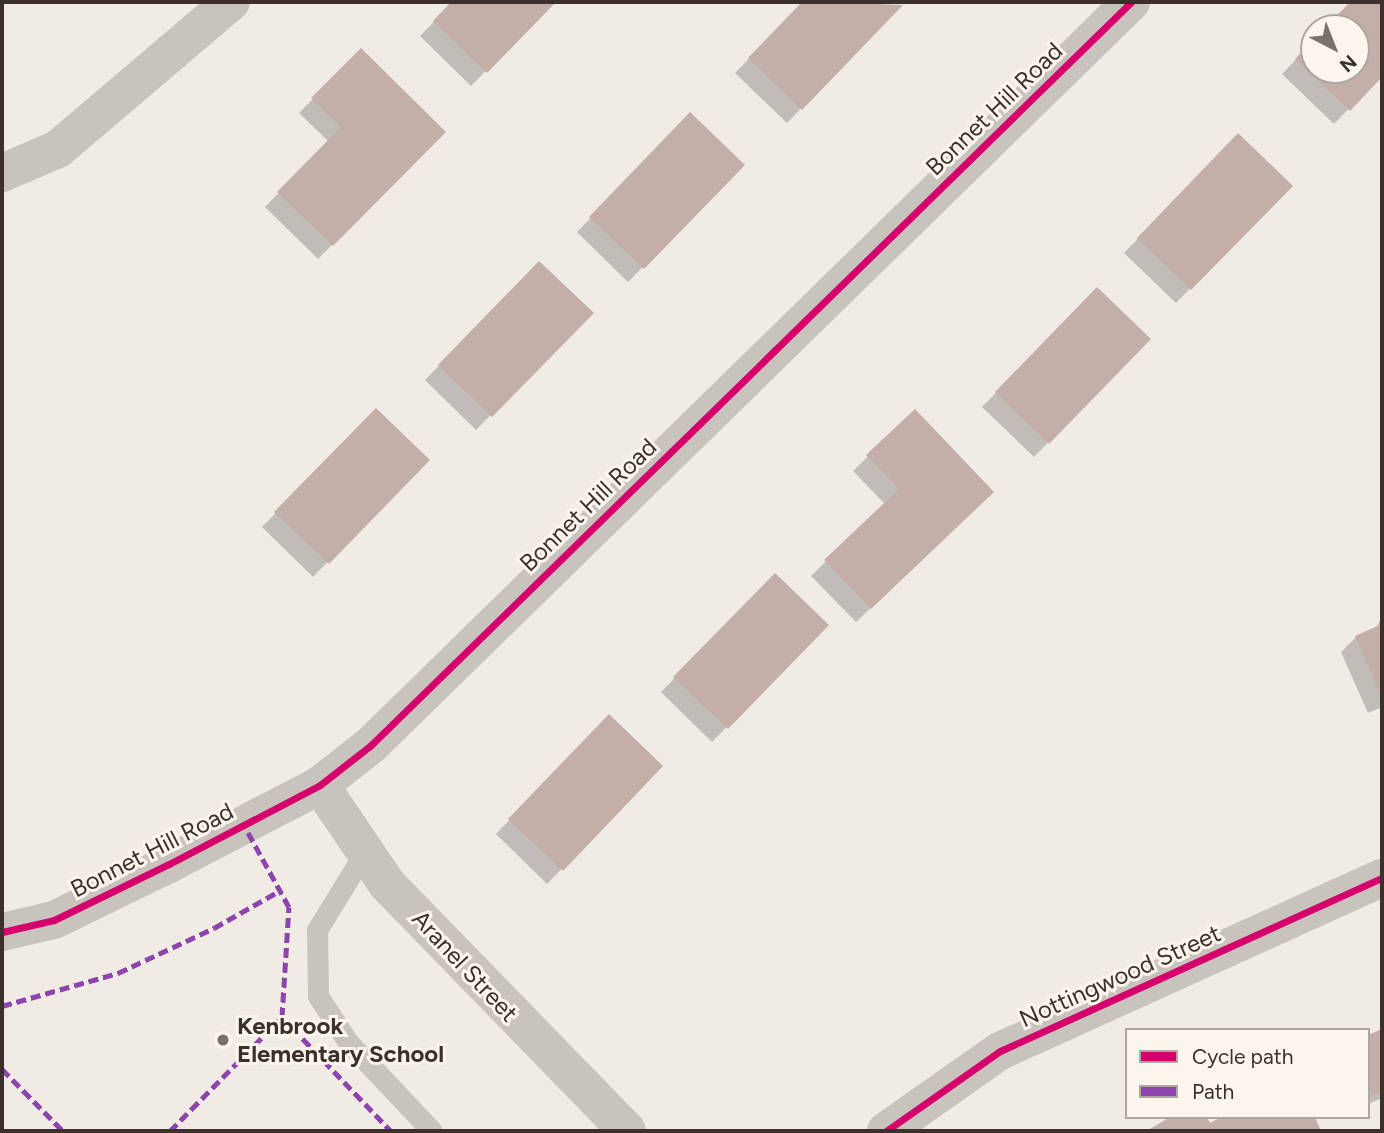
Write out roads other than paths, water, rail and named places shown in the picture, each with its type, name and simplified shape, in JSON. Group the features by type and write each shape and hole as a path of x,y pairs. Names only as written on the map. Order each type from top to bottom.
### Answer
{"street":[{"path":"2,173 58,149 231,2"},
{"name":"Bonnet Hill Road","path":"2,932 54,920 320,785 371,745 1131,2"},
{"name":"Aranel Street","path":"320,785 387,884 627,1131"},
{"name":"Nottingwood Street","path":"886,1131 1000,1051 1382,878"}],"lane":[{"path":"365,852 317,930 318,996 348,1042 432,1131"}],"place":[{"name":"Kenbrook Elementary School","path":"223,1040"}]}
